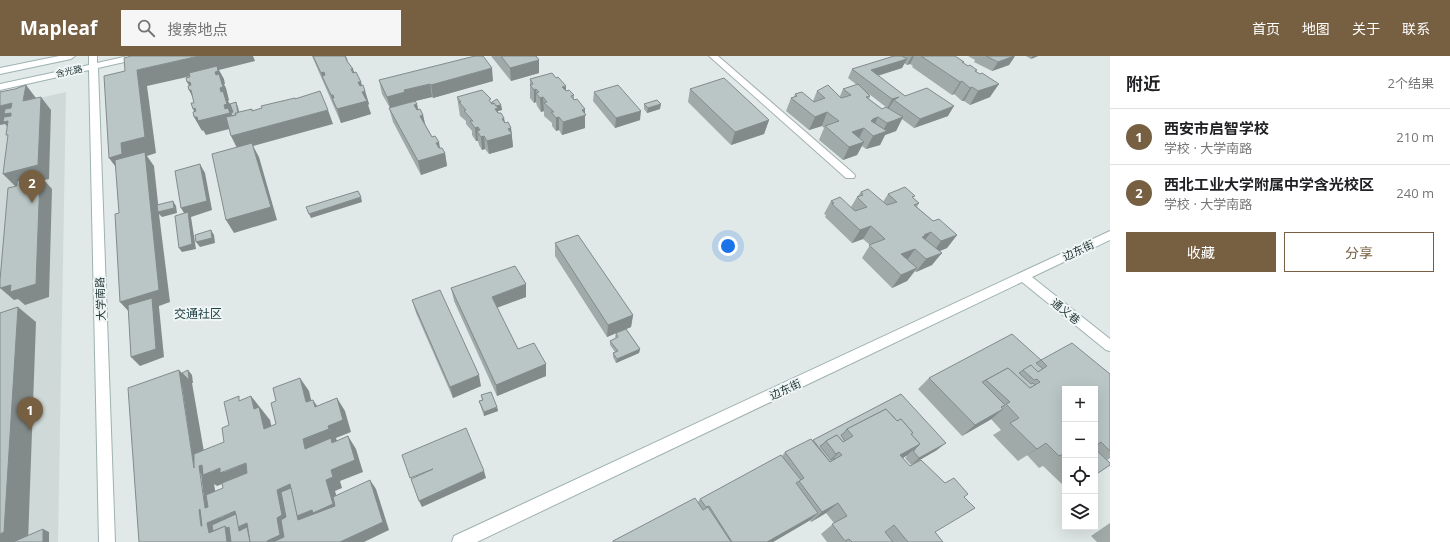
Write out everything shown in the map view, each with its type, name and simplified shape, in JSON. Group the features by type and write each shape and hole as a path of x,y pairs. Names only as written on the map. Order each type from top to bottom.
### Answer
{"street":[{"name":"含光路","path":"0,71 71,56"},
{"name":"含光路","path":"0,86 93,61 139,56"},
{"path":"713,56 850,176"},
{"name":"大学南路","path":"93,61 107,542"},
{"name":"边东街","path":"460,542 1110,235"},
{"name":"通义巷","path":"1023,276 1110,346"}],"shaded area":[{"path":"66,92 58,542 0,542 0,107"}],"building":[{"path":"131,56 199,56 137,70 145,137 121,143 122,154 109,158 104,76 125,71 124,58"},
{"path":"313,56 345,56 353,69 351,69 353,73 356,72 361,82 358,82 360,86 363,85 365,91 362,92 367,101 337,109 332,98 334,98 333,95 331,95 322,76 325,75 324,72 321,73"},
{"path":"475,56 483,56 492,68 431,85 404,90 405,92 387,97 379,80"},
{"path":"501,56 536,56 539,60 510,68"},
{"path":"894,56 902,56 907,59 871,70 905,96 927,88 954,106 920,119 894,100 899,97 892,99 852,69"},
{"path":"921,56 955,56 968,66 970,65 977,70 975,71 980,74 982,73 999,84 978,91 972,87 970,88 962,81 960,82"},
{"path":"986,56 1014,56 998,62"},
{"path":"217,66 218,71 215,72 216,75 219,74 223,87 220,88 221,92 223,91 227,104 224,105 225,109 228,108 230,113 198,121 197,117 194,117 193,112 196,111 195,108 193,109 191,103 194,103 191,90 189,90 188,86 191,85 190,82 187,82 186,78 190,77 189,73"},
{"path":"552,73 566,86 562,87 566,91 569,90 574,95 571,96 574,100 577,99 585,109 582,110 586,115 563,122 559,117 556,118 551,112 554,112 544,103 547,102 543,97 540,98 536,93 539,92 536,89 534,90 530,85 533,84 530,79"},
{"path":"724,78 769,120 735,132 690,89"},
{"path":"858,84 870,96 866,97 882,109 886,107 903,117 887,123 878,117 873,119 871,121 887,131 873,136 864,128 852,132 864,142 849,147 825,126 839,121 827,112 815,117 791,98 797,96 795,94 802,92 814,102 825,98 817,91 828,85 841,98 851,95 843,89"},
{"path":"26,85 23,101 41,97 38,165 3,174 8,135 6,135 8,121 3,122 4,117 11,116 11,113 4,114 5,109 11,108 12,103 0,106 0,92"},
{"path":"618,85 641,111 616,118 594,92"},
{"path":"482,90 491,99 489,100 492,104 494,103 498,108 495,109 498,113 501,113 504,118 502,119 505,123 508,122 511,128 508,129 512,134 487,141 484,136 481,137 477,131 480,130 478,127 475,128 470,121 473,121 464,111 466,110 459,102 461,102 457,97"},
{"path":"320,91 328,110 231,136 226,117 236,115 235,113 252,109 252,111 262,108 261,106 295,99"},
{"path":"497,99 501,105 496,106 494,103 492,104 492,102"},
{"path":"657,100 661,104 648,108 644,104"},
{"path":"415,101 417,104 414,105 417,110 420,109 423,115 420,116 432,137 435,136 439,142 436,143 445,153 418,161 389,108"},
{"path":"236,102 238,113 235,113 236,115 232,116 231,113 233,112 230,104"},
{"path":"252,143 271,207 226,220 212,154"},
{"path":"145,152 159,290 120,302 115,214 119,213 115,160"},
{"path":"200,164 207,201 181,208 175,171"},
{"path":"40,176 36,284 10,292 11,285 0,288 8,188 17,186 17,181"},
{"path":"905,187 915,196 912,197 919,203 914,205 933,221 939,219 957,235 941,241 931,232 924,235 926,236 922,237 942,253 926,259 915,249 901,254 917,268 901,275 869,245 885,239 871,226 860,230 832,204 834,203 831,201 840,197 855,211 867,207 857,197 863,195 861,192 868,189 887,205 897,202 888,194"},
{"path":"358,191 361,197 309,214 306,207"},
{"path":"173,201 174,208 158,212 157,205"},
{"path":"188,212 192,244 179,248 175,216"},
{"path":"211,230 212,238 196,242 195,235"},
{"path":"578,235 633,315 608,325 555,243"},
{"path":"515,266 526,284 492,297 518,349 534,343 546,364 496,385 451,288"},
{"path":"440,290 479,375 450,387 412,300"},
{"path":"152,298 156,349 131,357 128,305"},
{"path":"18,307 4,532 0,534 0,313"},
{"path":"626,329 640,349 617,359 613,353 618,351 610,341 618,337 616,333"},
{"path":"1012,334 1041,360 1036,363 1043,369 1038,372 1031,365 1019,373 1031,384 1033,383 1035,385 1030,388 1008,368 982,382 1005,405 1001,407 1003,409 975,425 929,378"},
{"path":"1072,343 1110,374 1110,451 1101,442 1098,444 1098,386 1062,386 1062,454 1059,456 1046,443 1037,449 1010,423 1019,418 1006,404 1010,402 986,380 1008,368 1030,388 1040,382 1037,379 1034,380 1023,370 1031,365 1038,372 1047,366 1041,360"},
{"path":"179,370 194,468 194,454 224,442 222,428 229,425 224,402 239,396 239,401 251,396 254,409 259,407 264,429 276,424 271,403 276,401 273,388 300,378 306,402 313,400 315,407 337,398 343,420 328,426 329,429 303,439 305,449 331,438 332,443 348,436 355,460 331,470 333,477 326,480 333,504 313,513 312,510 297,516 290,484 277,490 282,515 277,518 280,535 267,542 250,542 247,523 238,527 235,511 207,523 209,533 225,526 227,542 139,542 128,388","holes":["246,463 247,473 222,483 223,488 206,495 208,507 205,508 199,466 202,465 203,475 220,468 220,473","200,509 202,526 199,510"]},
{"path":"188,370 189,379 182,373"},
{"path":"491,392 497,407 484,412 479,401 483,400 481,395"},
{"path":"901,394 946,443 919,458 913,451 920,444 911,434 913,433 901,419 897,421 886,409 847,429 841,435 845,441 843,442 837,435 820,446 831,460 834,458 835,459 830,462 813,440"},
{"path":"886,409 897,421 901,419 920,444 900,455 910,466 921,460 945,483 954,478 968,494 964,497 975,508 935,532 943,542 908,542 894,525 885,532 893,542 852,542 849,539 845,541 832,524 847,516 838,503 822,512 799,481 804,478 785,452 811,439 830,462 842,455 839,452 836,454 826,441 837,435 843,442 853,436 847,429"},
{"path":"466,428 484,471 419,501 411,479 433,469 410,478 402,455"},
{"path":"1098,452 1110,463 1110,465 1098,473"},
{"path":"781,455 801,480 796,483 818,513 767,542 732,542 709,506 706,507 700,499"},
{"path":"370,480 383,522 340,542 273,542 284,537 281,520 286,517 281,492 291,488 298,520 335,506 333,497"},
{"path":"695,498 703,510 708,507 731,542 613,542 613,541"},
{"path":"236,514 239,531 247,527 250,542 231,542 229,527 227,528 225,526 213,531 212,525"},
{"path":"43,529 43,542 13,542"}],"place":[{"name":"西北工业大学附属中学含光校区","path":"32,203"},
{"name":"西安市启智学校","path":"30,430"}],"district":[{"name":"交通社区","path":"198,313"}]}
